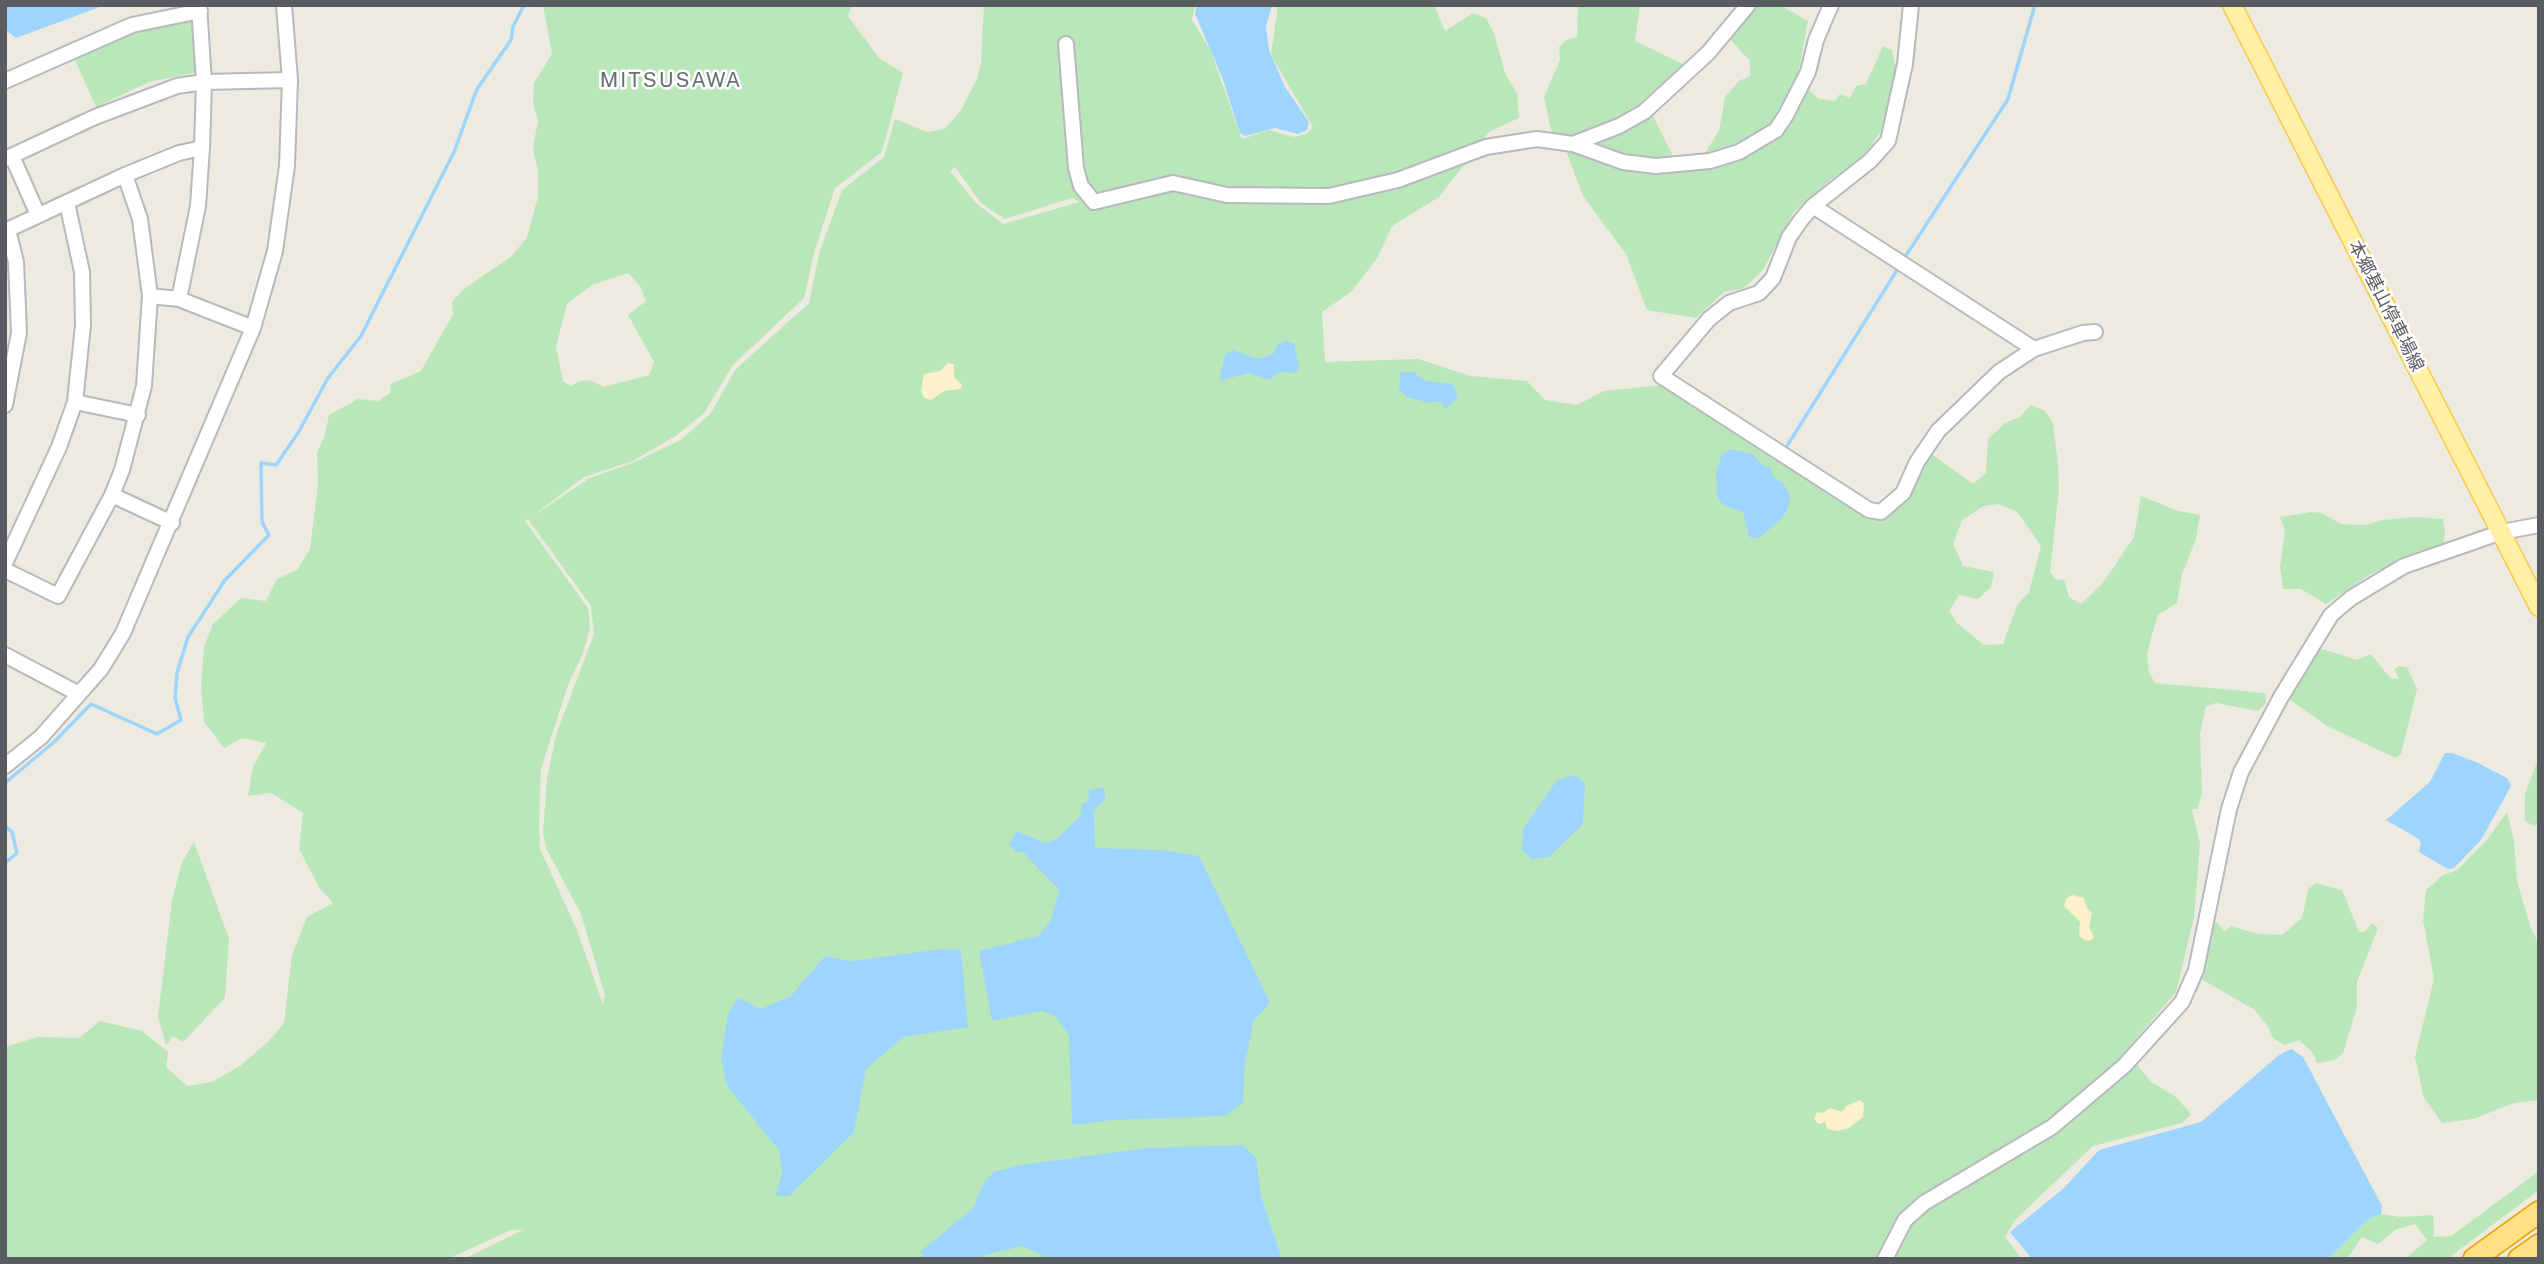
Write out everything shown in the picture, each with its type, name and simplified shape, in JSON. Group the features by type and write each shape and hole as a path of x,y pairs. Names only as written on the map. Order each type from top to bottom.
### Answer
{"highway":[{"path":"2474,1259 2539,1212"},
{"path":"2519,1259 2539,1245"}],"main road":[{"name":"本郷基山停車場線","path":"2232,5 2539,607"}],"street":[{"path":"5,766 41,737 101,669 123,633 253,328 275,251 287,166 290,80 284,5"},
{"path":"1573,144 1619,126 1644,112 1709,53 1748,5"},
{"path":"1066,44 1076,168 1081,187 1094,202 1173,183 1227,195 1329,196 1398,180 1486,147 1537,139 1573,144 1623,162 1656,166 1710,161 1758,143 1776,130 1795,99 1831,5"},
{"path":"1911,5 1905,64 1888,141 1850,179 1813,206 1789,237 1773,278 1759,293 1729,303 1709,318 1661,376 1869,510 1881,512 1903,493 1917,462 1938,431 1999,372 2034,349 2083,333 2095,332"},
{"path":"5,81 122,29 199,8 204,82 202,148 198,206 179,299"},
{"path":"38,215 8,157 156,92 204,82 290,80"},
{"path":"5,405 19,332 16,262 7,231 125,175 179,153 202,148"},
{"path":"5,570 58,596 112,495 138,415 147,365 150,296 140,219 125,175"},
{"path":"5,563 59,447 75,402 83,325 82,272 67,203"},
{"path":"1813,206 2034,349"},
{"path":"150,296 179,299 253,328"},
{"path":"75,402 138,415"},
{"path":"112,495 172,523"},
{"path":"1885,1259 1893,1238 1905,1220 1924,1203 2052,1126 2124,1066 2182,1002 2196,970 2229,809 2241,772 2281,697 2331,615 2351,598 2404,566 2502,532 2539,525"},
{"path":"5,655 79,694"}],"green space":[{"path":"543,5 852,5 848,16 879,58 903,73 882,152 835,188 814,253 804,298 733,365 704,413 677,435 633,461 584,477 531,517 590,478 635,462 682,439 711,413 735,370 809,303 819,254 842,190 884,157 895,119 927,132 944,129 960,112 977,79 981,63 984,5 1195,5 1192,20 1210,49 1242,139 1269,130 1293,137 1306,134 1313,127 1271,55 1278,5 1434,5 1445,31 1473,13 1486,18 1494,33 1505,73 1517,94 1519,118 1490,131 1439,197 1392,226 1378,257 1351,292 1322,312 1325,362 1418,359 1471,376 1527,381 1545,400 1577,405 1604,391 1662,385 1866,515 1867,520 1891,514 1921,468 1933,455 1973,484 1986,473 1988,439 2005,423 2020,417 2031,405 2045,411 2053,423 2058,464 2059,490 2050,572 2055,579 2064,580 2069,597 2081,604 2102,584 2134,537 2141,496 2178,511 2200,515 2196,539 2182,574 2177,603 2158,615 2147,655 2149,672 2155,683 2265,693 2266,703 2258,711 2216,703 2206,706 2200,734 2202,794 2197,809 2192,809 2200,844 2194,918 2176,992 2130,1046 2135,1062 2150,1081 2176,1097 2191,1114 2182,1123 2093,1146 2016,1219 2005,1237 2022,1259 464,1259 523,1230 511,1230 448,1259 5,1259 5,1047 38,1037 79,1038 100,1021 142,1031 168,1052 166,1067 187,1086 212,1082 240,1066 268,1042 284,1023 292,955 307,917 333,903 319,887 299,849 303,813 271,793 248,796 253,767 266,743 242,738 224,748 204,722 201,685 204,647 213,624 241,598 266,601 277,579 297,570 310,549 318,485 317,452 325,435 329,415 358,399 378,401 390,393 391,384 421,371 453,314 452,302 464,289 512,256 527,237 538,197 538,171 533,148 538,120 533,103 534,83 552,54","holes":["955,167 981,203 1005,219 1072,198 1080,202 1003,224 976,203 950,171","628,273 640,286 646,301 628,315 654,362 649,375 604,387 590,380 571,386 563,381 556,347 567,304 592,285","1999,504 2017,512 2041,546 2029,592 2017,605 2003,644 1984,645 1957,623 1949,611 1959,595 1978,599 1991,587 1994,572 1963,566 1953,544 1962,520 1984,506","528,519 591,606 594,634 556,735 547,779 543,833 546,848 581,914 605,995 603,1005 577,930 540,849 539,824 541,769 569,682 583,653 590,628 588,608 525,521"]},
{"path":"1578,5 1640,5 1635,41 1683,64 1648,106 1675,160 1703,156 1719,131 1725,97 1739,81 1750,76 1750,61 1730,39 1751,5 1780,5 1808,21 1797,81 1819,99 1835,101 1840,94 1850,98 1856,86 1866,84 1883,46 1892,50 1896,69 1887,121 1871,146 1858,161 1830,180 1793,213 1763,270 1744,288 1724,292 1696,318 1647,310 1626,254 1583,196 1567,153 1551,130 1544,97 1560,60 1559,47 1566,40 1577,37"},
{"path":"190,19 195,22 198,69 194,73 149,82 96,107 73,56 150,26"},
{"path":"2322,513 2341,524 2365,525 2383,520 2416,517 2443,519 2443,545 2418,551 2369,575 2326,604 2301,589 2283,589 2280,567 2285,531 2280,517"},
{"path":"2314,649 2357,660 2371,654 2390,678 2399,679 2395,669 2399,666 2407,667 2417,689 2401,754 2396,758 2327,726 2289,699 2288,693"},
{"path":"2539,757 2539,823 2534,826 2525,821 2525,794"},
{"path":"2507,812 2514,841 2517,881 2531,929 2539,943 2539,1100 2514,1103 2473,1119 2442,1123 2424,1098 2415,1057 2434,979 2423,920 2426,890 2443,875 2457,870 2486,841"},
{"path":"194,842 229,939 225,998 183,1042 173,1036 166,1045 158,1017 172,900 182,862"},
{"path":"2315,883 2342,890 2359,932 2365,932 2372,923 2378,928 2357,982 2357,1007 2343,1053 2335,1060 2317,1063 2313,1053 2299,1040 2284,1045 2273,1038 2255,1010 2201,979 2200,972 2209,927 2216,922 2225,931 2231,926 2258,934 2282,935 2302,918 2308,890"},
{"path":"2539,1171 2539,1190 2447,1259 2405,1259 2427,1240 2415,1224 2395,1230 2378,1244 2362,1237 2347,1259 2328,1259 2367,1220 2381,1214 2401,1217 2433,1215 2434,1237 2451,1236"}],"sand":[{"path":"948,363 954,364 954,377 962,385 961,389 944,391 931,400 924,398 921,391 924,374 940,371"},
{"path":"2072,895 2084,898 2086,907 2092,913 2089,927 2094,937 2091,940 2086,941 2079,936 2080,922 2064,906 2066,899"},
{"path":"1860,1100 1864,1104 1863,1117 1849,1128 1838,1131 1827,1129 1825,1122 1818,1124 1814,1118 1817,1112 1823,1113 1830,1108 1842,1112 1846,1106"}],"water":[{"path":"5,5 105,5 16,38 5,29"},
{"path":"1197,5 1272,5 1266,26 1269,50 1285,87 1309,122 1307,130 1298,134 1275,128 1245,136 1240,133 1222,77 1195,14"},
{"path":"1285,341 1294,343 1299,368 1295,373 1280,372 1269,380 1249,373 1219,381 1225,355 1232,350 1258,359 1273,354 1277,345"},
{"path":"1401,372 1413,372 1426,381 1453,384 1458,398 1445,409 1440,401 1429,403 1407,397 1399,390"},
{"path":"1731,449 1753,454 1761,464 1771,468 1773,477 1783,483 1789,493 1790,502 1783,518 1759,538 1749,537 1743,512 1724,506 1718,499 1716,472 1722,454"},
{"path":"2445,753 2476,762 2507,778 2511,786 2481,840 2454,868 2448,869 2419,852 2419,839 2386,820 2430,782"},
{"path":"1575,775 1585,783 1583,824 1549,857 1532,859 1522,850 1523,829 1557,780"},
{"path":"1103,787 1106,798 1094,811 1095,848 1164,850 1199,856 1270,1003 1254,1020 1245,1063 1243,1102 1225,1116 1112,1120 1072,1125 1069,1035 1055,1016 1041,1011 992,1021 979,951 1038,936 1051,921 1059,890 1023,852 1016,852 1009,844 1017,831 1045,843 1056,839 1080,817 1082,804 1089,800 1088,791"},
{"path":"942,949 961,950 968,1027 904,1037 866,1069 854,1132 789,1196 776,1196 782,1172 779,1150 727,1086 721,1059 728,1014 738,998 761,1009 791,996 825,956 851,961"},
{"path":"2291,1049 2303,1057 2382,1206 2381,1214 2367,1220 2328,1259 2032,1259 2010,1232 2064,1188 2099,1150 2201,1122 2279,1055"},
{"path":"1243,1145 1256,1158 1261,1196 1282,1259 1049,1259 1022,1246 970,1259 926,1259 920,1252 973,1208 982,1186 993,1172 1021,1165 1147,1148"}],"waterway":[{"path":"5,783 54,742 91,704 157,734 181,720 175,698 177,673 188,637 225,580 269,535 262,522 261,463 276,465 298,433 328,378 361,336 454,152 477,89 511,40 513,27 524,5"},
{"path":"1903,260 2008,99 2035,5"},
{"path":"1787,446 1899,267"},
{"path":"5,826 12,832 17,853 5,863"}],"district":[{"name":"MITSUSAWA","path":"671,81"}]}
